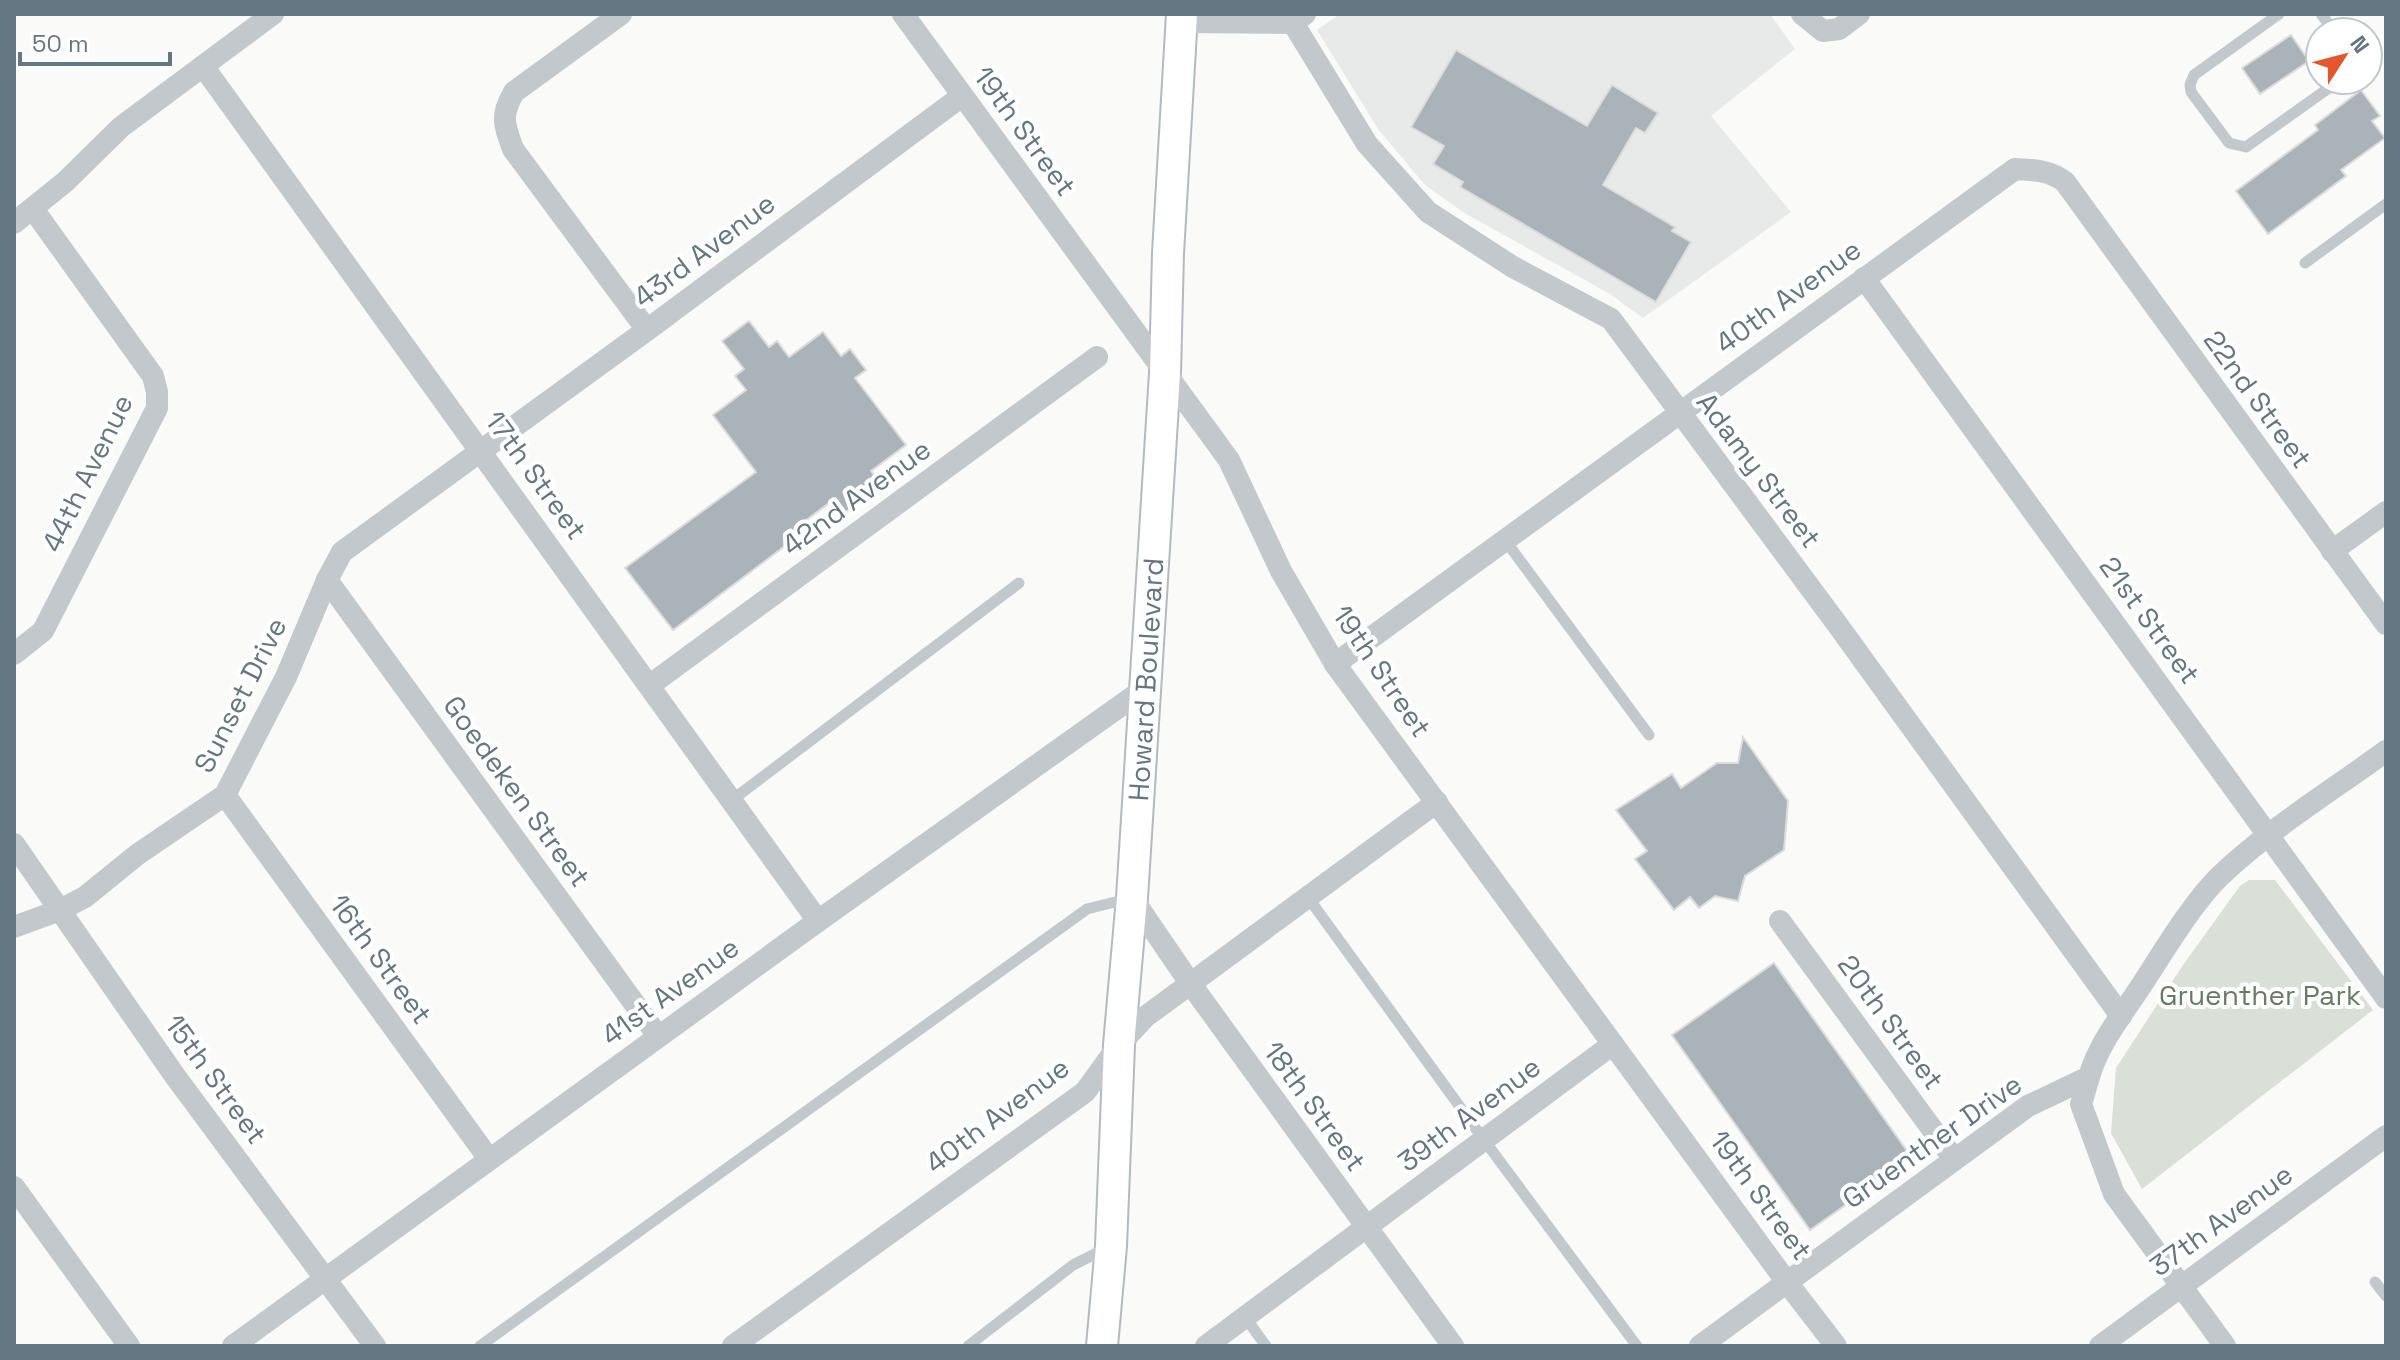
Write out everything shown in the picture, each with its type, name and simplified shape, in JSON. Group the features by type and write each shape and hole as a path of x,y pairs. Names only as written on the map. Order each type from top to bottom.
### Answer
{"main road":[{"name":"Howard Boulevard","path":"1102,1346 1111,1246 1119,1045 1132,898 1165,373 1168,253 1181,18"}],"street":[{"path":"14,223 65,182 121,127 273,14"},
{"path":"621,14 514,92 505,107 504,124 513,149 647,330"},
{"name":"19th Street","path":"903,14 1229,460 1281,571 1335,664 1836,1346"},
{"path":"1802,14 1823,31 1839,29 1859,14"},
{"path":"1181,18 1299,18"},
{"name":"Adamy Street","path":"1299,18 1367,144 1428,212 1513,267 1611,319 2121,1016"},
{"name":"17th Street","path":"203,66 818,921"},
{"name":"43rd Avenue","path":"481,451 962,96"},
{"name":"40th Avenue","path":"1335,664 2015,169 2056,175 2065,182 2083,208"},
{"name":"22nd Street","path":"2083,208 2386,624"},
{"name":"44th Avenue","path":"14,654 43,631 157,408 153,376 33,209"},
{"name":"21st Street","path":"1864,278 2386,998"},
{"name":"42nd Avenue","path":"650,685 1097,357"},
{"name":"Sunset Drive","path":"14,927 85,897 138,854 225,795 286,677 342,552 481,451"},
{"path":"2332,551 2386,512"},
{"name":"Goedeken Street","path":"327,580 658,1036"},
{"name":"41st Avenue","path":"233,1346 658,1036 1144,689"},
{"path":"2225,1346 2114,1194 2081,1104 2095,1056 2176,932 2218,879 2269,835 2386,751"},
{"name":"16th Street","path":"225,795 489,1159"},
{"name":"40th Avenue","path":"733,1346 1085,1092 1119,1045 1145,1017 1437,802"},
{"name":"15th Street","path":"14,844 175,1076 375,1346"},
{"name":"18th Street","path":"1132,898 1453,1346"},
{"name":"20th Street","path":"1780,921 1954,1159"},
{"name":"39th Avenue","path":"1206,1346 1613,1044"},
{"name":"Gruenther Drive","path":"1700,1346 2028,1106 2089,1077"},
{"name":"37th Avenue","path":"2100,1346 2383,1144"},
{"path":"14,1187 129,1346"}],"lane":[{"path":"2279,14 2194,75 2191,92 2229,143 2246,147 2318,96"},
{"path":"2305,263 2386,204"},
{"path":"1505,540 1649,735"},
{"path":"732,800 1019,583"},
{"path":"1307,896 1637,1346"},
{"path":"480,1346 1087,909 1132,898"},
{"path":"968,1346 1073,1265 1111,1246"},
{"path":"2375,1282 2386,1296"},
{"path":"1245,1317 1266,1346"}],"shaded area":[{"path":"1340,14 1770,14 1795,49 1711,116 1791,212 1643,318 1610,294 1466,214 1425,185 1378,129 1317,30"}],"green space":[{"name":"Gruenther Park","path":"2249,880 2275,880 2373,1010 2142,1189 2111,1133 2116,1068 2183,965 2240,886"}],"building":[{"path":"2291,35 2304,54 2304,64 2260,94 2242,68"},
{"path":"1456,50 1587,126 1612,85 1658,113 1645,133 1636,128 1603,185 1675,227 1672,231 1691,242 1656,302 1460,187 1463,182 1433,164 1444,146 1411,127"},
{"path":"2353,96 2365,96 2380,116 2372,121 2385,138 2341,170 2346,176 2268,234 2236,191 2318,130 2315,125"},
{"path":"749,321 769,347 777,341 789,357 823,332 841,356 850,349 866,370 855,378 906,445 871,471 882,485 843,514 833,500 797,527 801,534 673,630 625,568 756,472 713,415 746,390 735,376 744,369 722,341"},
{"path":"1743,737 1788,801 1784,850 1745,876 1738,901 1715,896 1699,908 1690,897 1674,910 1635,859 1647,851 1616,810 1672,774 1681,788 1717,763 1738,763"},
{"path":"1774,963 1912,1158 1810,1230 1672,1035"}]}
